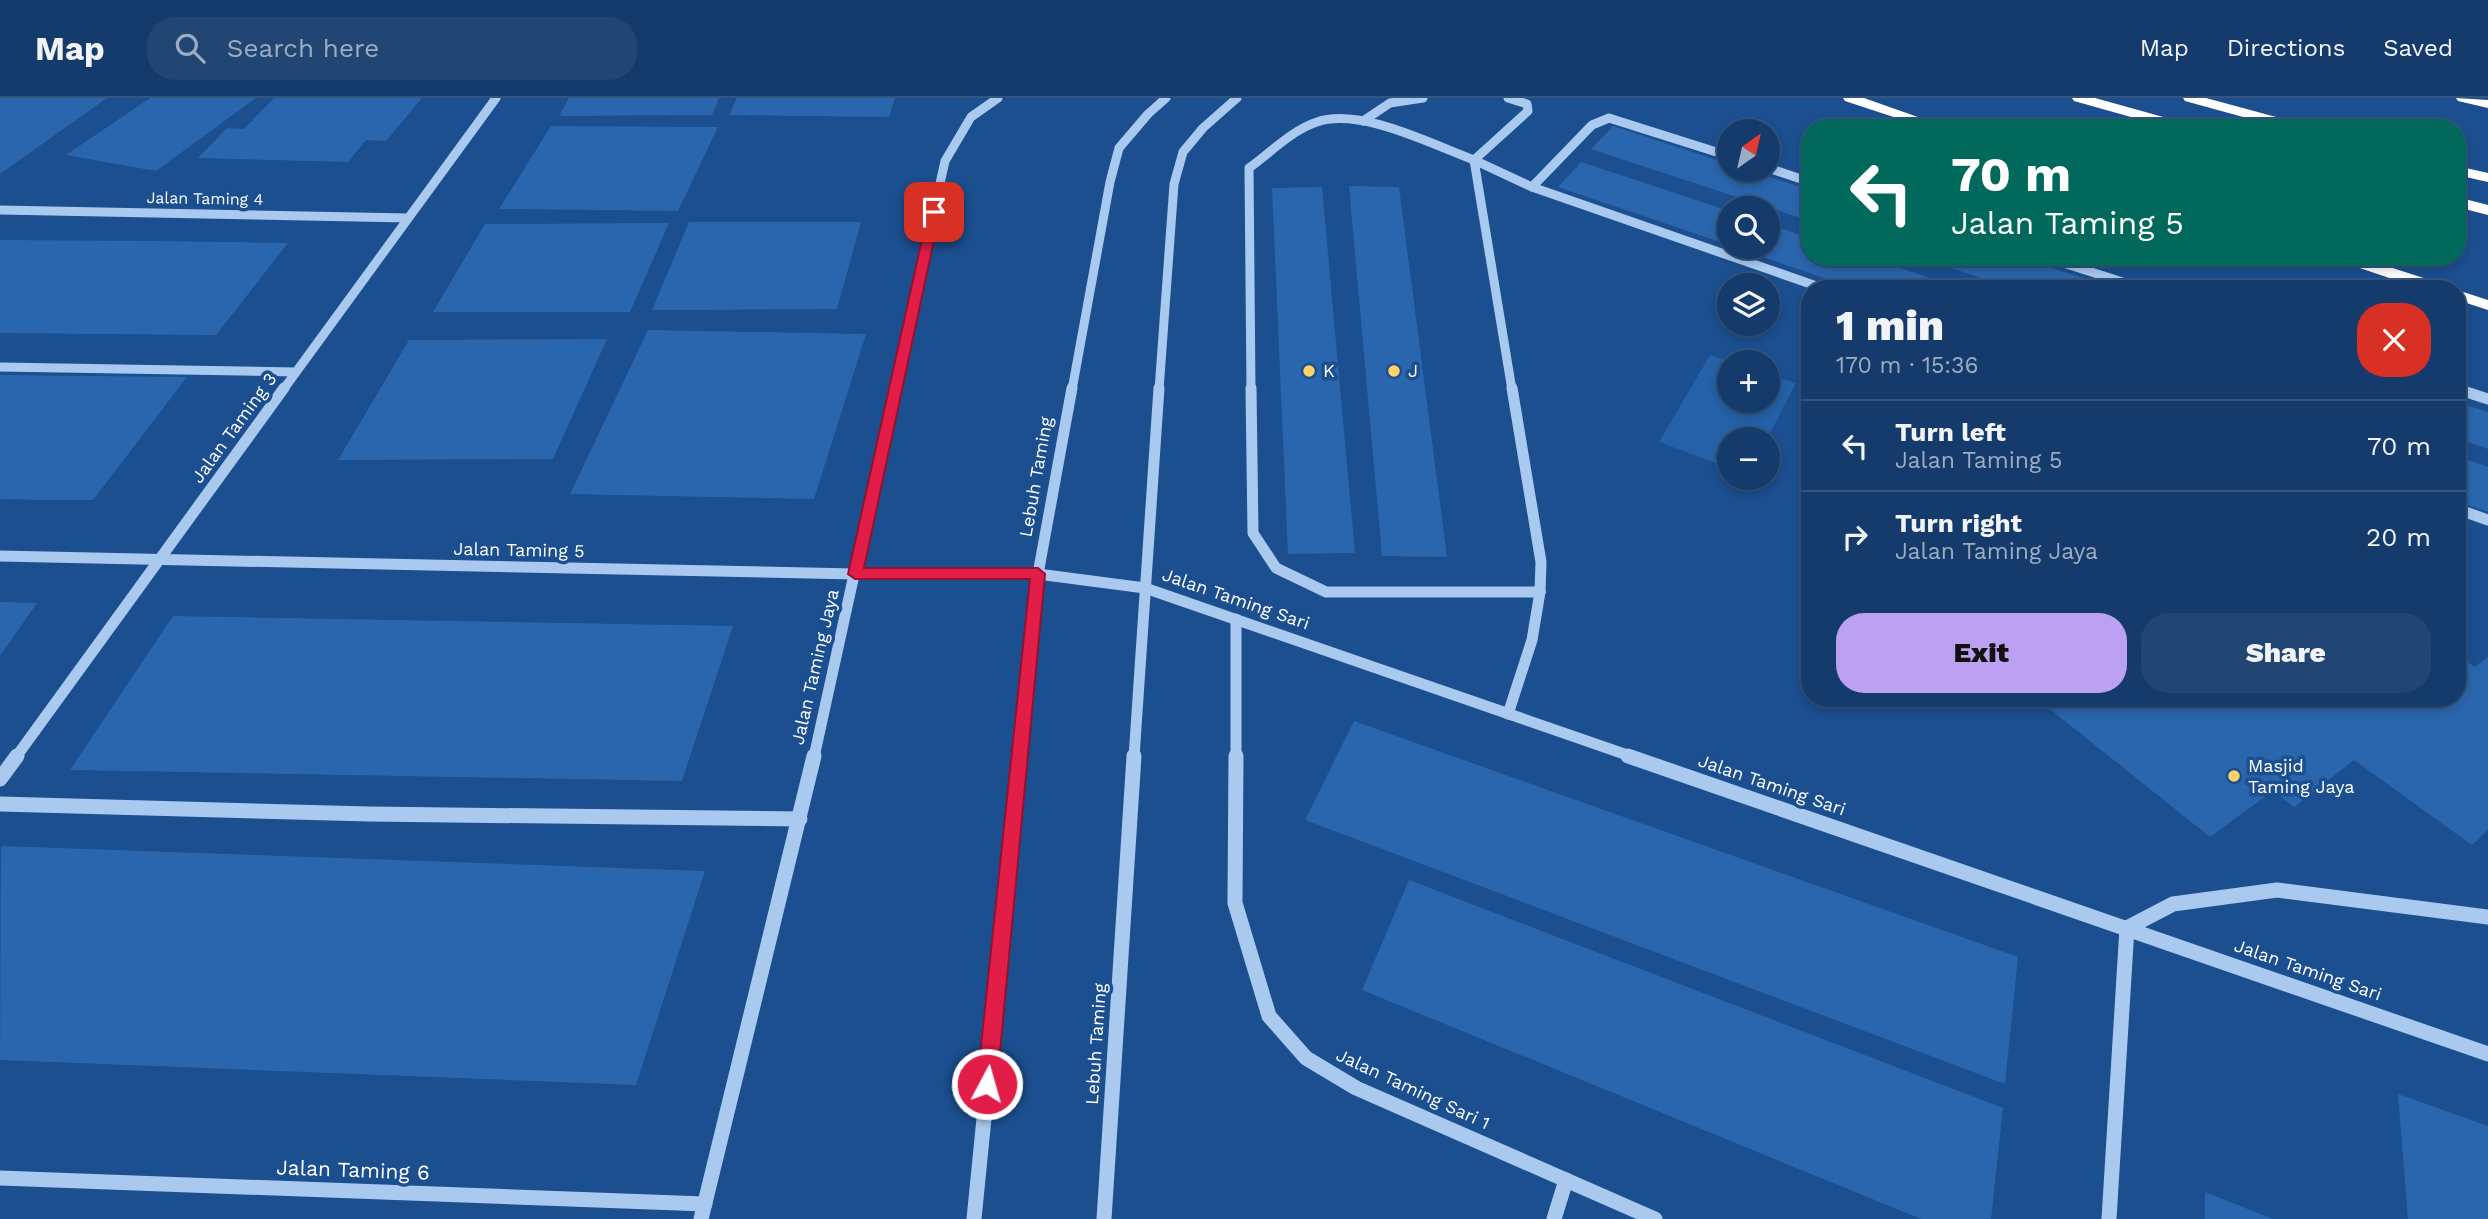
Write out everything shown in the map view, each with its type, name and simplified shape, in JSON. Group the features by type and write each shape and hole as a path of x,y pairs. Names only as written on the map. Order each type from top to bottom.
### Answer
{"highway":[{"path":"1850,98 1914,119"},
{"path":"2079,98 2155,119"},
{"path":"2190,98 2267,119"},
{"path":"2463,98 2488,104"},
{"path":"2466,172 2488,178"},
{"path":"2466,204 2488,210"},
{"path":"2369,266 2412,280"},
{"path":"2466,298 2488,305"}],"street":[{"name":"Jalan Taming 3","path":"0,779 496,98"},
{"name":"Jalan Taming Jaya","path":"703,1212 800,819 945,161 971,117 998,98"},
{"name":"Lebuh Taming","path":"974,1219 1038,574 1110,182 1119,148 1148,114 1166,98"},
{"name":"Lebuh Taming","path":"1104,1219 1174,184 1183,152 1203,128 1237,98"},
{"path":"1363,121 1380,106 1392,100 1423,98"},
{"path":"1474,160 1528,111 1527,104 1508,98"},
{"path":"1542,592 1326,592 1276,568 1253,533 1250,168 1316,122 1336,117 1363,121 1474,160 1532,187 1801,281"},
{"path":"1532,187 1592,125 1609,118 1717,152"},
{"path":"1474,160 1541,562 1542,592 1536,631 1508,714"},
{"path":"1780,172 1801,179"},
{"name":"Jalan Taming 4","path":"0,210 408,218"},
{"path":"2073,266 2116,280"},
{"path":"0,367 296,372"},
{"path":"2466,392 2488,399"},
{"path":"2466,512 2488,520"},
{"name":"Jalan Taming 5","path":"0,556 855,574 1038,574"},
{"name":"Jalan Taming Sari","path":"1038,574 1145,588 2488,1054"},
{"name":"Jalan Taming Sari 1","path":"1236,619 1235,904 1269,1016 1306,1058 1356,1088 1655,1219"},
{"path":"0,804 369,814 800,819"},
{"path":"2109,1219 2127,928 2173,904 2277,890 2488,917"},
{"name":"Jalan Taming 6","path":"0,1178 703,1212"},
{"path":"1554,1219 1566,1180"}],"shaded area":[{"path":"1710,355 1717,357 1717,413 1780,413 1780,378 1796,383 1773,427 1717,427 1717,464 1659,442"}],"building":[{"path":"0,98 107,98 0,174"},
{"path":"150,98 256,98 156,171 66,155"},
{"path":"274,98 422,98 386,141 366,140 348,162 198,158 227,128 244,129"},
{"path":"569,98 719,98 712,115 559,116"},
{"path":"737,98 895,98 889,117 729,115"},
{"path":"551,126 718,127 678,211 499,209"},
{"path":"1613,126 1717,160 1717,182 1780,180 1801,187 1801,218 1780,211 1780,196 1734,196 1591,149"},
{"path":"1581,162 1717,207 1717,241 1558,187"},
{"name":"J","path":"1349,186 1399,187 1447,557 1382,556"},
{"name":"K","path":"1322,187 1355,553 1288,554 1272,188"},
{"path":"689,222 861,222 837,309 652,310"},
{"path":"669,223 630,312 433,312 485,224"},
{"path":"1780,228 1801,235 1801,266 1894,266 1936,280 1830,280 1769,259 1780,259"},
{"path":"0,240 288,243 216,335 0,333"},
{"path":"1945,266 2046,266 2089,280 1987,280"},
{"path":"648,330 866,334 814,499 570,494"},
{"path":"607,339 553,459 338,460 409,340"},
{"path":"0,375 187,377 93,500 39,500 0,499"},
{"path":"2466,405 2488,412 2488,449 2466,441"},
{"path":"2466,459 2488,467 2488,512 2466,504"},
{"path":"0,602 37,603 0,656"},
{"path":"173,616 733,626 682,781 70,770"},
{"name":"Masjid Taming Jaya","path":"2488,657 2488,830 2472,845 2354,760 2294,807 2273,791 2210,837 2047,707 2466,707 2466,661 2475,667"},
{"path":"1354,721 2018,957 2005,1084 1305,820"},
{"path":"1,846 705,871 636,1085 0,1060"},
{"path":"1409,880 2003,1108 1991,1219 1921,1219 1362,990"},
{"path":"2398,1094 2488,1126 2488,1219 2408,1219"},
{"path":"2205,1192 2273,1219 2205,1219"}],"place":[{"name":"K","path":"1309,371"},
{"name":"J","path":"1394,371"},
{"name":"Masjid Taming Jaya","path":"2234,776"}],"route":[{"path":"934,212 855,574 1038,574 987,1084"}]}
